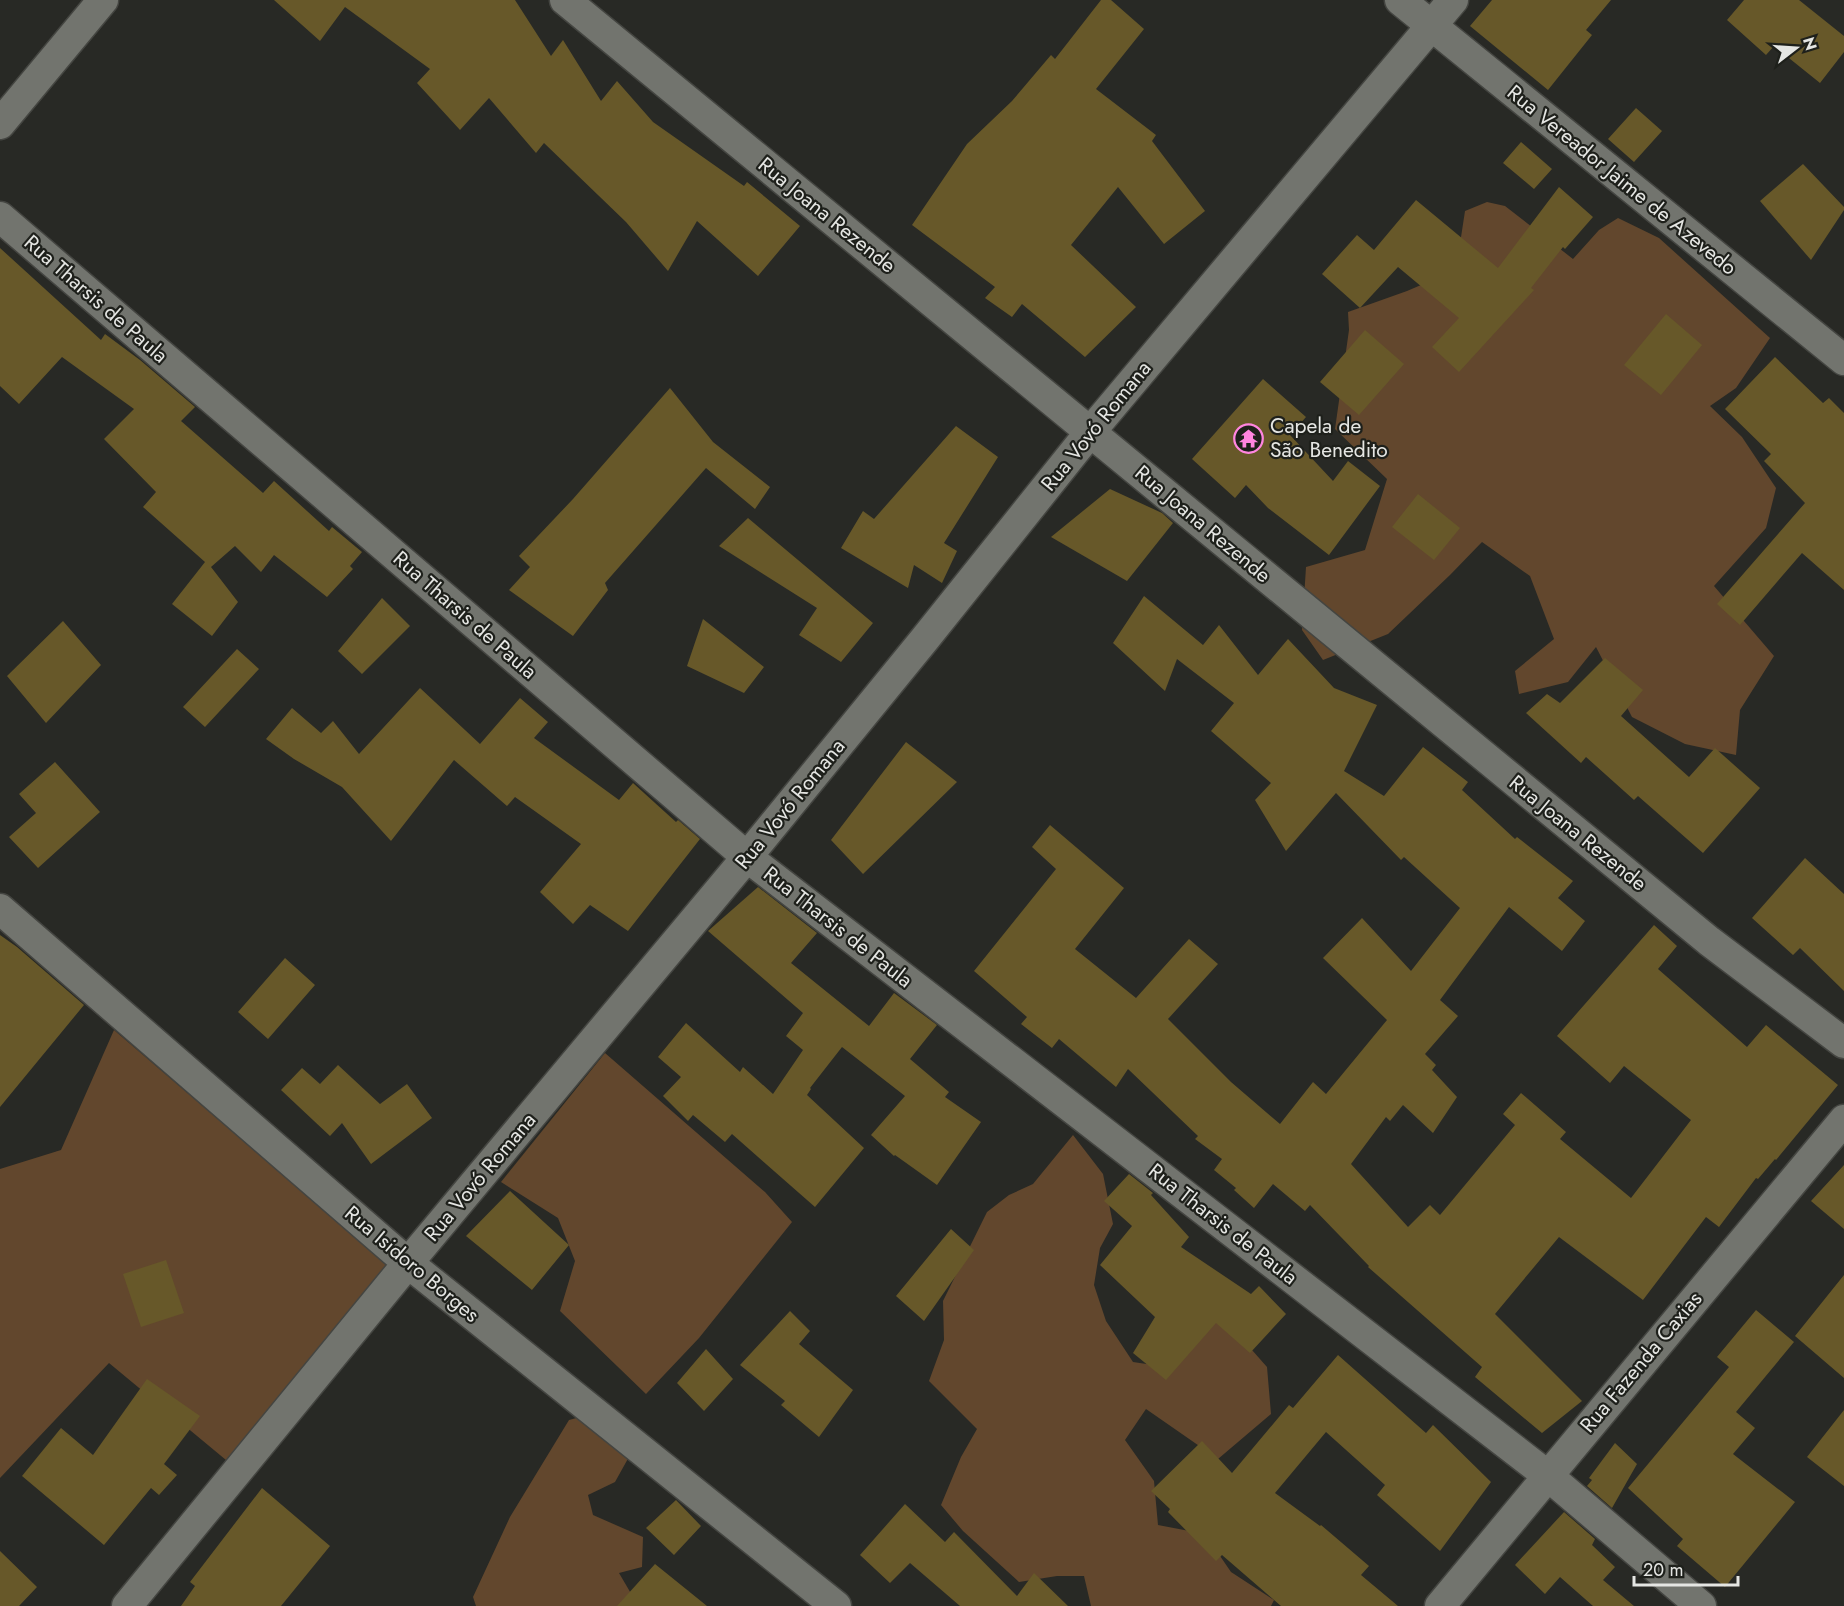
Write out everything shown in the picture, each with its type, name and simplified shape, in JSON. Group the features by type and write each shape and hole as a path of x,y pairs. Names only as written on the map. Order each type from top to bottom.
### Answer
{"street":[{"path":"0,124 103,0"},
{"name":"Rua Joana Rezende","path":"565,0 1709,941 1844,1043"},
{"name":"Rua Vereador Jaime de Azevedo","path":"1400,0 1844,360"},
{"name":"Rua Vovó Romana","path":"127,1606 408,1263 747,856 1091,431 1453,0"},
{"name":"Rua Tharsis de Paula","path":"0,217 747,856 1547,1475 1701,1606"},
{"name":"Rua Isidoro Borges","path":"0,909 408,1263 836,1606"},
{"name":"Rua Fazenda Caxias","path":"1440,1606 1844,1120"}],"shaded area":[{"path":"1487,202 1505,206 1573,259 1599,230 1618,218 1659,238 1770,338 1736,388 1710,406 1742,437 1776,488 1766,528 1714,586 1774,656 1740,710 1736,755 1685,744 1632,717 1596,647 1568,682 1519,694 1515,671 1554,639 1530,576 1482,542 1388,634 1323,660 1302,630 1306,567 1365,550 1387,479 1335,429 1349,330 1348,312 1407,291 1456,270 1465,211"},
{"path":"114,1030 389,1266 283,1398 226,1460 109,1363 0,1478 0,1169 61,1150"},
{"path":"605,1053 765,1192 792,1222 699,1338 646,1394 560,1311 575,1261 558,1218 501,1182"},
{"path":"1073,1135 1103,1174 1113,1224 1100,1248 1094,1285 1106,1321 1133,1362 1160,1366 1202,1314 1229,1324 1267,1367 1271,1414 1218,1459 1146,1409 1125,1440 1154,1481 1158,1525 1205,1534 1231,1572 1274,1600 1271,1606 1091,1606 1084,1576 1057,1576 1019,1582 963,1531 941,1505 961,1457 977,1429 929,1381 944,1340 943,1301 987,1212 1009,1195 1033,1184"},
{"path":"606,1410 640,1437 615,1482 588,1495 593,1515 643,1537 642,1567 619,1573 636,1602 633,1606 476,1606 473,1597 510,1517 569,1420"}],"building":[{"path":"274,0 515,0 551,56 563,40 601,101 617,81 653,122 744,186 747,182 800,226 758,276 697,221 668,271 626,222 544,143 536,153 489,98 460,130 417,83 430,69 345,7 320,41"},
{"path":"1101,0 1111,0 1144,29 1096,89 1156,135 1152,141 1205,211 1164,244 1118,187 1071,245 1136,307 1085,357 1022,304 1012,317 985,298 995,287 912,225 967,144 1012,101 1051,55 1055,59"},
{"path":"1492,0 1611,0 1586,30 1592,35 1548,90 1470,26"},
{"path":"1744,0 1799,0 1844,36 1844,52 1820,83 1774,46 1766,55 1727,20"},
{"path":"1636,108 1662,131 1634,162 1608,139"},
{"path":"1521,142 1552,169 1534,189 1503,163"},
{"path":"1803,164 1844,207 1811,260 1760,201"},
{"path":"1559,187 1593,217 1565,249 1563,247 1531,288 1534,290 1459,372 1432,347 1459,318 1398,267 1360,308 1322,274 1357,235 1374,250 1416,200 1498,268"},
{"path":"0,248 101,340 105,334 140,360 195,407 181,421 263,493 274,481 329,531 332,527 362,552 350,566 353,569 327,597 274,555 261,572 235,546 211,567 238,602 212,636 172,604 205,562 143,507 156,492 104,439 134,409 62,357 19,404 0,386"},
{"path":"1666,314 1702,345 1661,395 1624,365"},
{"path":"1365,330 1404,364 1359,415 1320,382"},
{"path":"1775,357 1823,403 1829,398 1844,413 1844,590 1802,553 1740,625 1717,604 1805,503 1764,461 1771,454 1725,409"},
{"path":"1263,379 1306,417 1290,435 1333,481 1348,461 1380,486 1329,555 1268,508 1246,485 1235,498 1192,459"},
{"path":"670,388 713,442 770,487 755,509 706,468 605,583 608,590 573,636 509,590 530,567 519,556 573,499"},
{"path":"956,426 998,457 944,543 957,551 942,583 914,565 908,588 841,548 863,511 874,519"},
{"path":"1110,489 1162,513 1173,523 1127,581 1051,537"},
{"path":"1418,494 1460,528 1434,560 1392,527"},
{"path":"748,518 873,623 841,662 799,635 817,608 719,546"},
{"path":"1144,596 1203,645 1219,625 1258,675 1288,639 1334,688 1377,705 1344,771 1384,796 1423,747 1468,782 1462,790 1515,839 1517,837 1573,881 1558,898 1585,921 1562,951 1509,907 1440,1000 1458,1016 1425,1054 1436,1065 1432,1070 1457,1097 1433,1133 1403,1105 1390,1121 1386,1117 1351,1164 1408,1227 1430,1205 1440,1215 1515,1125 1503,1114 1521,1093 1566,1132 1560,1139 1631,1198 1691,1120 1624,1066 1610,1083 1557,1036 1654,925 1677,946 1658,969 1747,1047 1766,1025 1838,1085 1776,1160 1758,1179 1756,1178 1719,1227 1706,1217 1643,1300 1559,1237 1495,1314 1582,1401 1542,1433 1475,1377 1482,1367 1368,1267 1310,1205 1305,1211 1273,1184 1254,1208 1234,1190 1236,1188 1214,1170 1222,1159 1195,1139 1198,1136 1128,1069 1116,1087 1059,1039 1052,1048 1021,1024 1027,1017 974,971 1056,869 1032,847 1050,825 1124,888 1075,949 1136,998 1189,939 1218,964 1168,1019 1231,1082 1280,1124 1313,1082 1326,1094 1387,1020 1323,958 1362,918 1411,971 1460,908 1404,857 1401,860 1336,793 1286,851 1255,800 1271,783 1211,731 1234,703 1177,659 1165,691 1113,643"},
{"path":"382,598 410,626 362,674 338,651"},
{"path":"703,619 764,667 744,693 687,666"},
{"path":"63,621 101,665 46,723 7,676"},
{"path":"237,649 259,669 205,727 183,707"},
{"path":"1605,658 1643,690 1621,716 1689,777 1715,748 1760,788 1703,853 1638,796 1634,800 1586,757 1581,763 1526,713 1547,694 1560,703"},
{"path":"420,688 480,744 520,698 548,722 534,738 619,800 633,783 676,822 678,820 700,839 628,931 590,905 573,924 540,892 581,844 515,797 507,806 454,760 391,841 342,787 294,759 266,739 292,708 321,733 333,721 359,754"},
{"path":"906,742 957,782 863,874 831,840"},
{"path":"55,762 100,812 38,868 9,837 36,813 19,794"},
{"path":"1805,858 1844,894 1844,991 1800,948 1793,955 1752,918"},
{"path":"758,887 817,933 791,963 869,1026 894,993 937,1025 910,1059 949,1092 945,1097 981,1122 937,1185 894,1156 871,1135 905,1096 842,1047 807,1095 864,1148 815,1207 732,1134 725,1142 693,1115 688,1121 663,1096 681,1077 658,1057 686,1023 740,1072 743,1067 773,1094 803,1050 786,1036 803,1013 708,931"},
{"path":"0,935 84,1005 0,1107"},
{"path":"285,958 315,985 268,1039 238,1012"},
{"path":"338,1065 380,1104 407,1084 432,1118 371,1164 342,1123 330,1136 281,1090 302,1068 320,1084"},
{"path":"1844,1165 1844,1229 1811,1201"},
{"path":"1129,1174 1153,1193 1151,1195 1189,1237 1181,1247 1251,1294 1259,1286 1286,1314 1250,1353 1216,1323 1166,1380 1133,1353 1155,1317 1100,1265 1132,1226 1104,1201"},
{"path":"510,1191 569,1245 532,1290 466,1236"},
{"path":"951,1229 974,1250 924,1321 896,1296"},
{"path":"166,1260 184,1313 141,1327 123,1274"},
{"path":"1844,1275 1844,1378 1795,1336"},
{"path":"1756,1310 1794,1342 1736,1412 1755,1428 1733,1454 1795,1502 1725,1587 1677,1546 1683,1539 1628,1488 1729,1367 1717,1357"},
{"path":"790,1311 810,1331 799,1344 853,1390 819,1437 781,1405 785,1401 740,1365"},
{"path":"706,1349 733,1379 704,1411 677,1383"},
{"path":"1338,1355 1426,1433 1433,1425 1491,1482 1440,1551 1377,1495 1385,1485 1326,1432 1275,1493 1321,1525 1369,1566 1361,1575 1398,1606 1281,1606 1222,1555 1216,1561 1168,1512 1170,1509 1151,1491 1202,1441 1232,1473 1289,1405 1293,1408"},
{"path":"147,1379 200,1416 164,1464 177,1475 159,1495 151,1488 104,1545 22,1476 61,1428 93,1455"},
{"path":"1844,1410 1844,1486 1807,1457"},
{"path":"1615,1443 1637,1464 1612,1508 1587,1486 1592,1480 1589,1478"},
{"path":"262,1488 330,1546 281,1606 181,1606 195,1586 190,1582"},
{"path":"676,1500 701,1526 674,1555 646,1528"},
{"path":"905,1504 945,1542 954,1532 1017,1596 1034,1573 1068,1606 960,1606 910,1563 890,1583 860,1555"},
{"path":"1564,1512 1595,1539 1592,1545 1615,1567 1603,1580 1634,1606 1593,1606 1560,1577 1545,1594 1515,1565"},
{"path":"0,1551 37,1587 19,1606 0,1606"},
{"path":"655,1564 707,1606 617,1606"}],"place":[{"name":"Capela de São Benedito","path":"1249,438"}]}
